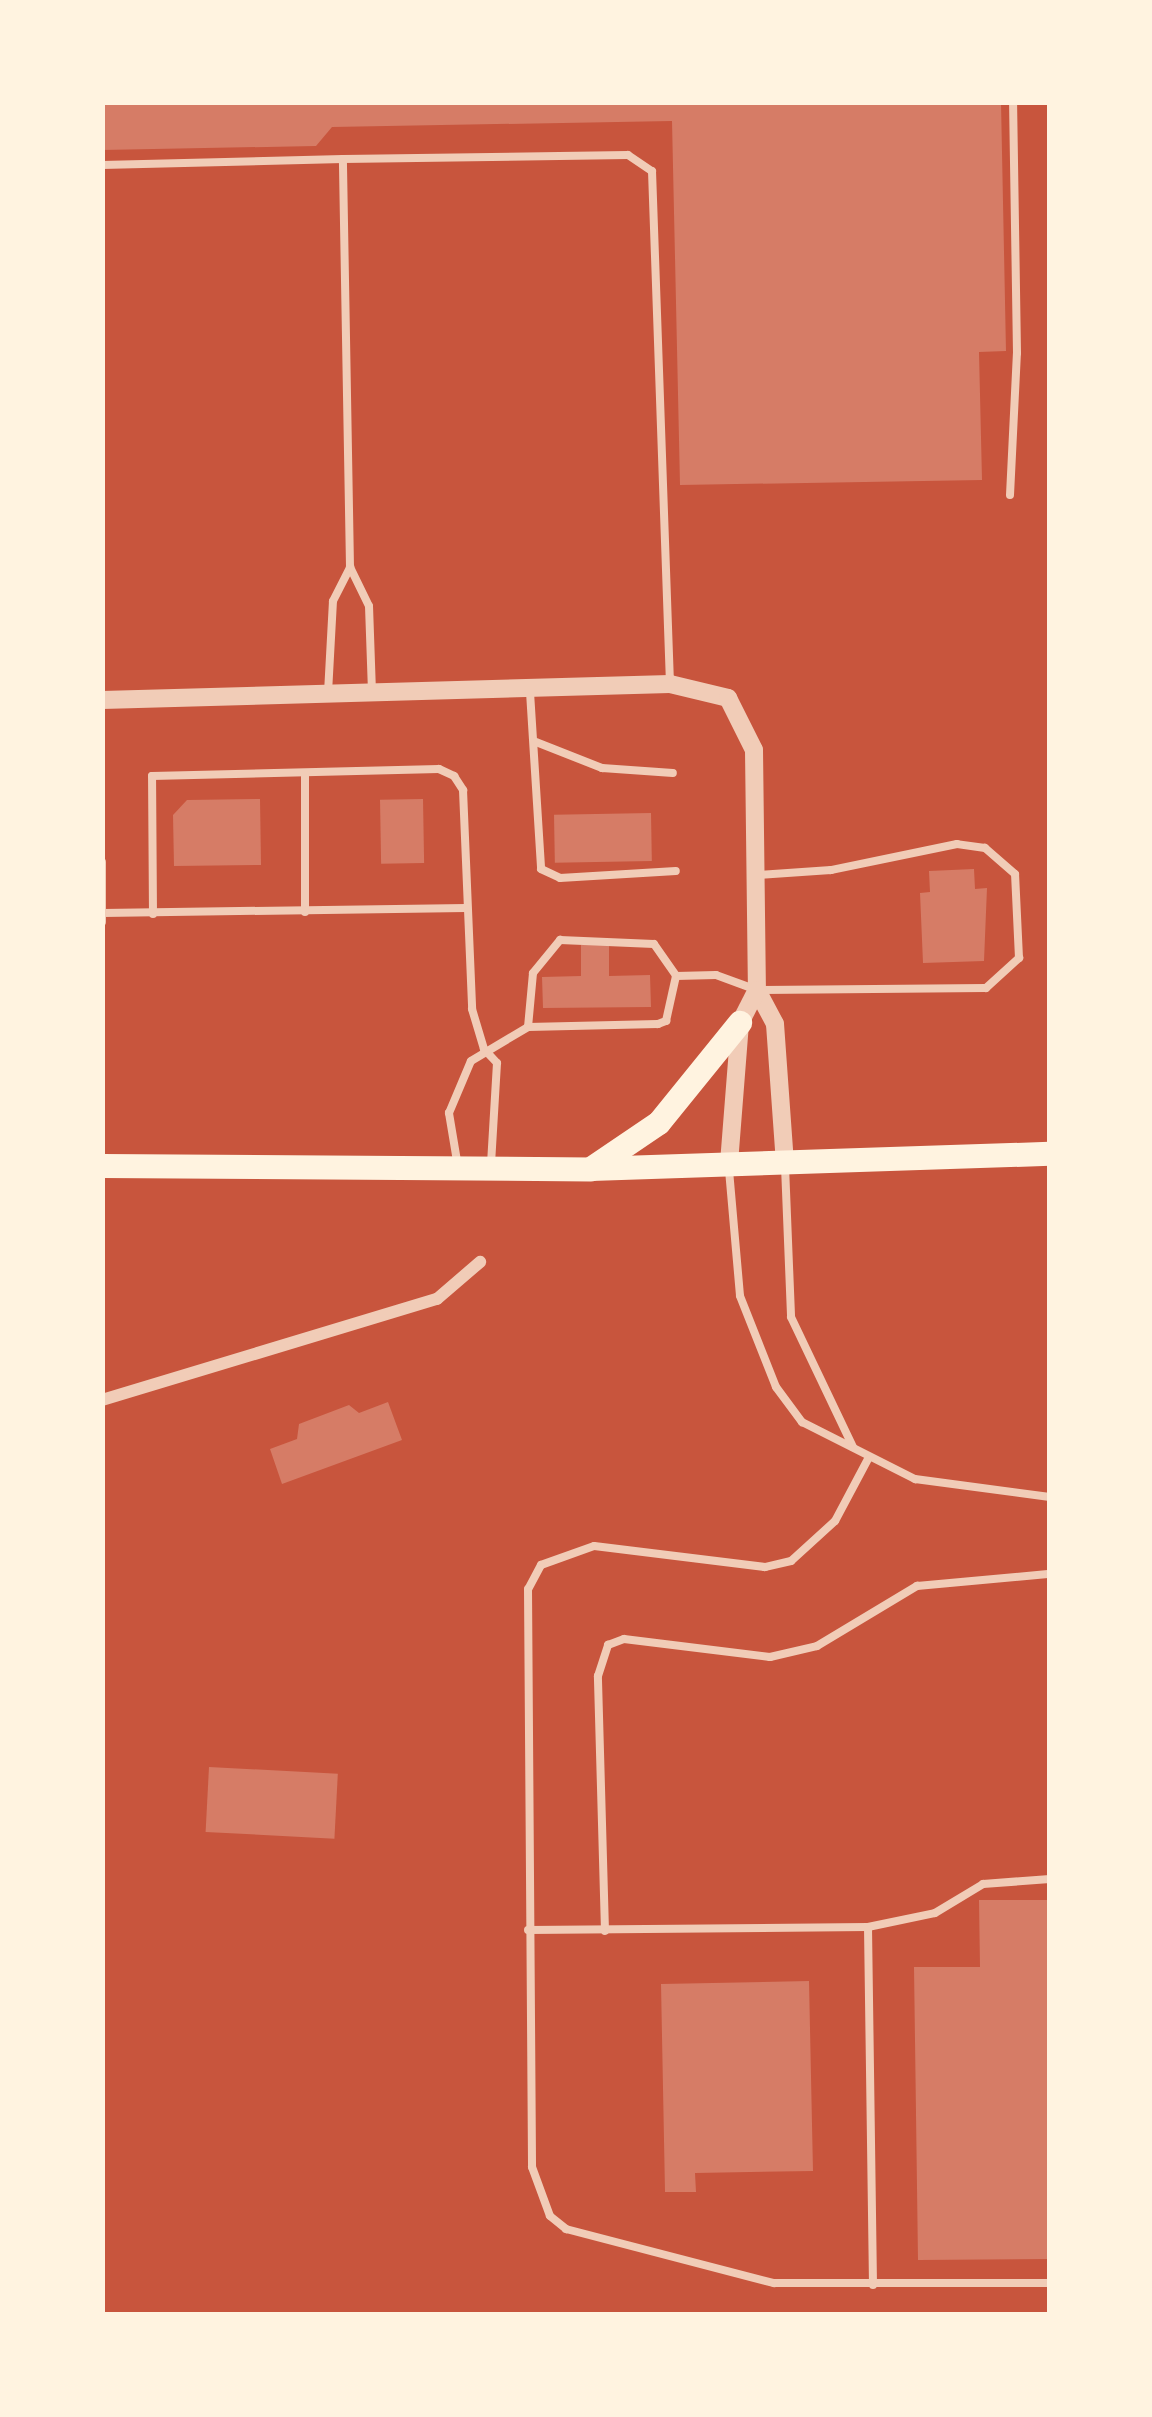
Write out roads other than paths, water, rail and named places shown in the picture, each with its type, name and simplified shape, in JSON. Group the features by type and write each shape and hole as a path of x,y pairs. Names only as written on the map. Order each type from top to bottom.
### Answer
{"main road":[{"path":"591,1169 659,1124 740,1023"},
{"path":"102,1166 591,1169 1050,1154"}],"street":[{"path":"102,700 670,684 728,698 745,720 754,750 758,990 775,1024 785,1163"},
{"path":"729,1163 740,1023 758,990"},
{"path":"102,1400 437,1299 480,1262"}],"lane":[{"path":"1010,495 1017,352 1012,102"},
{"path":"102,165 628,154 652,171 670,684"},
{"path":"344,159 350,567 369,606 373,693"},
{"path":"328,693 333,601 350,567"},
{"path":"530,691 541,869 560,878 676,871"},
{"path":"535,741 602,768 673,773"},
{"path":"153,914 152,776 440,770 454,776 464,790 472,1009 484,1049 497,1064 490,1170"},
{"path":"305,773 305,912"},
{"path":"676,976 716,975 758,990 986,988 1019,958 1020,894 1005,858 957,844 831,870 758,874"},
{"path":"102,862 103,917 466,908"},
{"path":"458,1169 449,1113 484,1049 527,1027 658,1024 665,1021 676,976 654,944 560,940 533,973 527,1027"},
{"path":"729,1163 733,1254 754,1339 802,1422 915,1479 1050,1497"},
{"path":"785,1163 790,1317 854,1449"},
{"path":"868,1459 835,1521 791,1561 765,1568 594,1546 541,1565 528,1589 530,2139 550,2216 601,2242 774,2284 1050,2283"},
{"path":"605,1930 598,1676 608,1645 624,1639 770,1657 818,1646 916,1586 1050,1574"},
{"path":"528,1930 868,1927 935,1912 983,1884 1050,1879"},
{"path":"868,1927 873,2285"}]}
